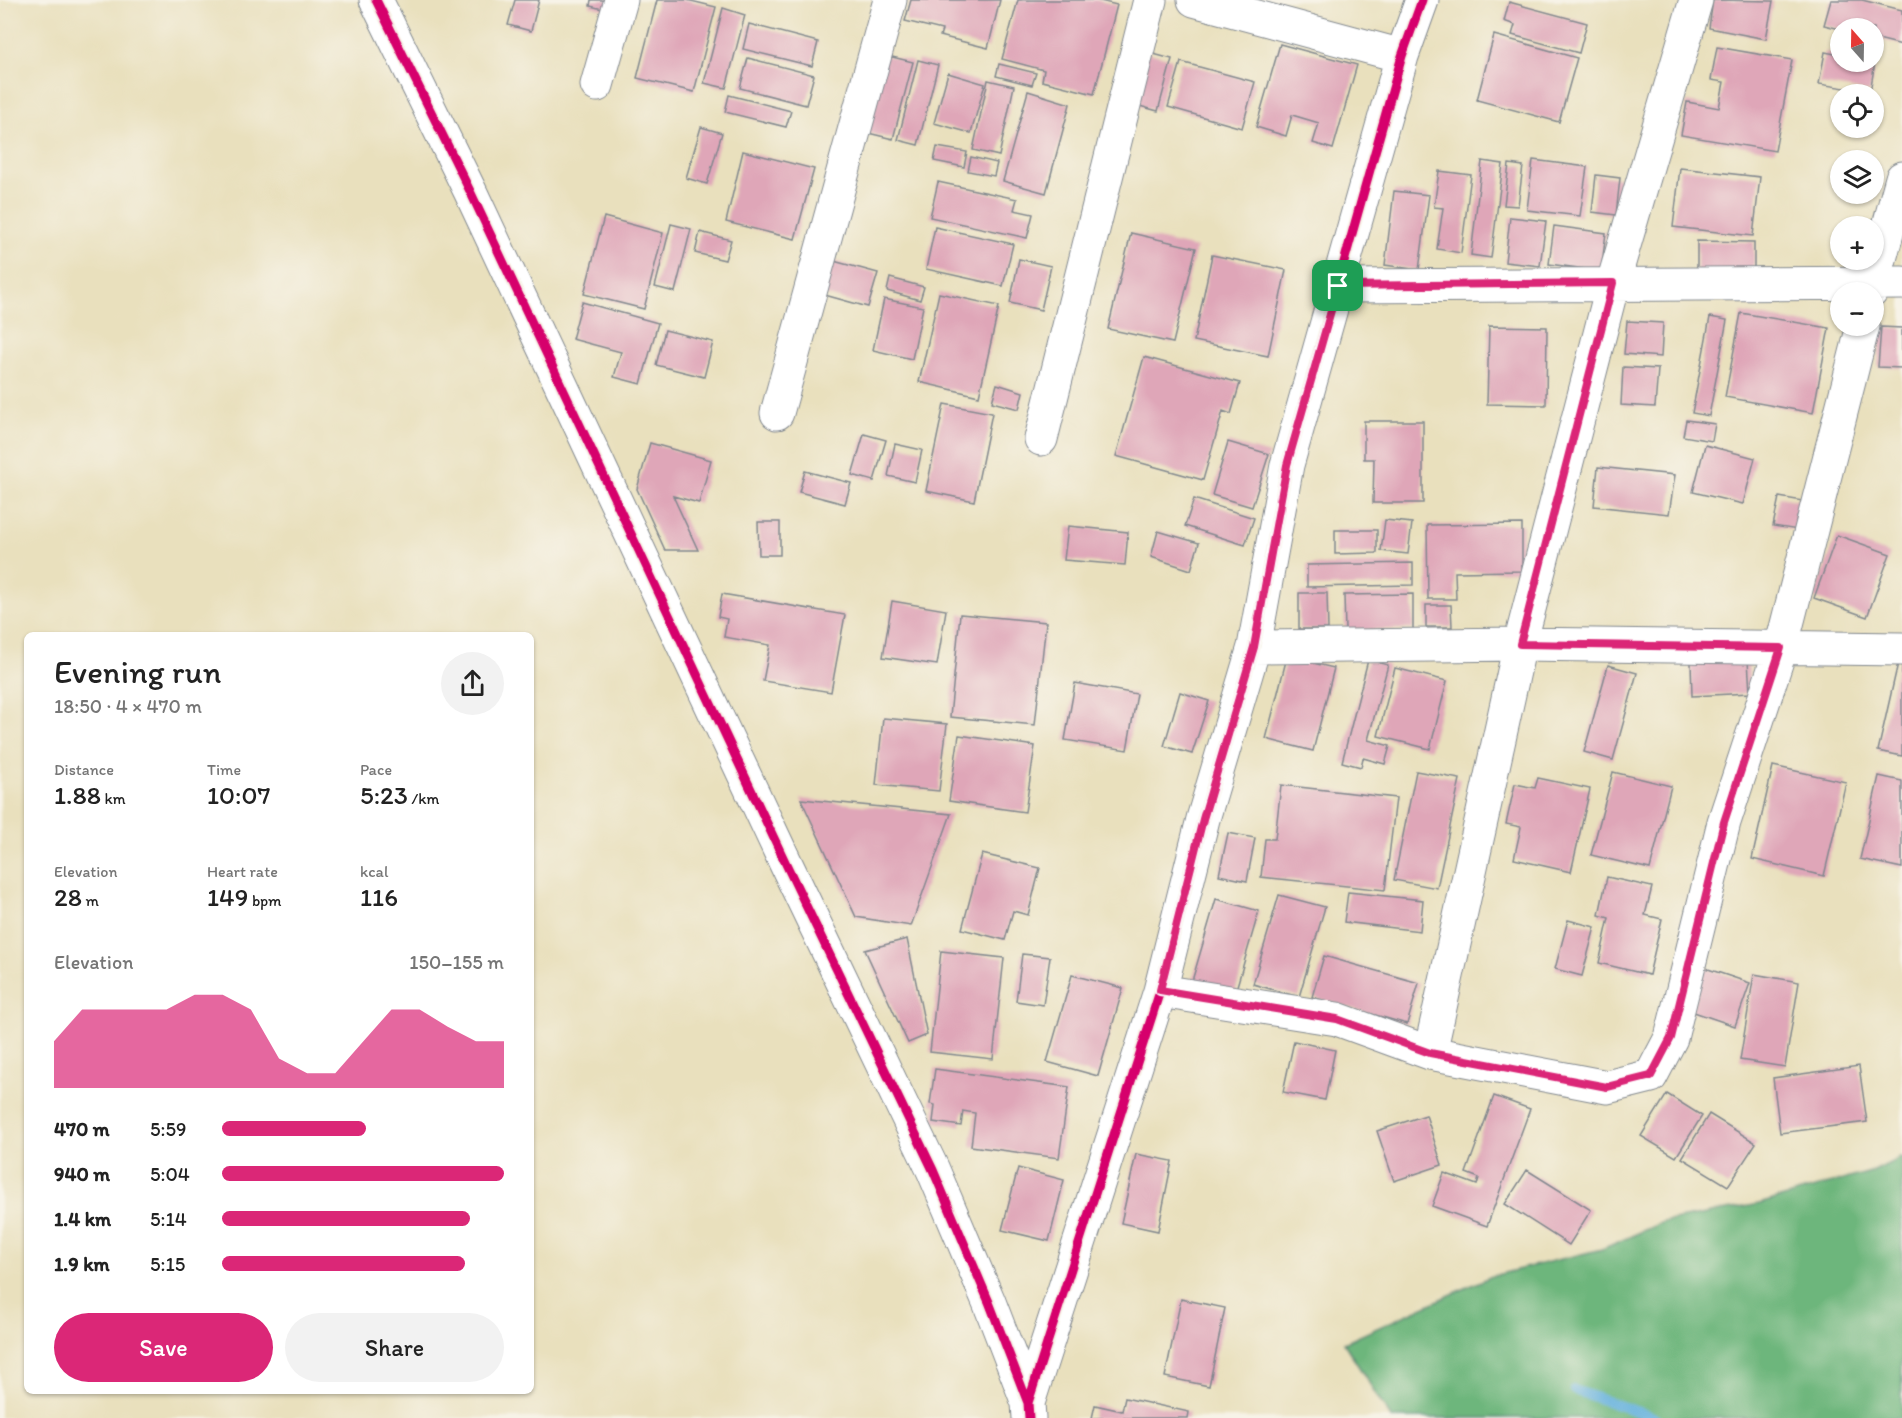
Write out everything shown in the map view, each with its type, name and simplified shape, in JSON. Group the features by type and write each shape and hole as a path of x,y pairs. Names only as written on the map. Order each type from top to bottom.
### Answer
{"street":[{"path":"375,0 470,191 787,866 933,1170 989,1302 1029,1411"},
{"path":"597,86 621,0"},
{"path":"777,413 890,0"},
{"path":"1041,440 1150,0"},
{"path":"1194,0 1402,56"},
{"path":"1029,1411 1160,990 1203,819 1254,647 1287,465 1402,56 1422,0"},
{"path":"1430,1053 1520,644 1613,283 1696,0"},
{"path":"1883,282 1902,178"},
{"path":"1338,286 1613,283 1830,285"},
{"path":"1160,990 1337,1019 1430,1053 1607,1087 1651,1076 1671,1038 1724,822 1781,648 1860,336"},
{"path":"1254,647 1520,644 1902,648"}],"green space":[{"path":"1902,1157 1902,1418 1391,1418 1344,1343 1492,1276 1602,1249 1663,1222 1759,1204 1874,1171"}],"building":[{"path":"515,0 539,0 531,31 508,25"},
{"path":"591,0 613,0 611,11 590,6"},
{"path":"657,0 687,0 716,7 694,92 637,78"},
{"path":"911,0 1000,0 988,48 940,36 942,30 905,21"},
{"path":"1018,0 1096,0 1117,5 1094,94 1042,81 1044,70 1002,59"},
{"path":"1713,0 1773,1 1766,39 1709,28"},
{"path":"1831,0 1862,0 1902,10 1902,45 1884,40 1884,18 1830,18 1830,26 1824,25"},
{"path":"1509,2 1587,23 1579,53 1512,35 1515,25 1504,21"},
{"path":"723,8 745,15 726,88 704,83"},
{"path":"749,24 818,42 812,66 743,49"},
{"path":"1494,35 1577,58 1559,122 1477,100"},
{"path":"1280,44 1357,65 1333,149 1313,143 1319,123 1292,115 1286,136 1256,127"},
{"path":"1717,47 1792,60 1775,151 1681,135 1687,102 1719,108 1724,82 1711,80"},
{"path":"1146,52 1172,59 1158,111 1132,104"},
{"path":"1825,52 1830,53 1830,72 1873,72 1871,84 1819,84"},
{"path":"884,55 913,62 893,139 864,132"},
{"path":"748,58 814,75 806,105 740,88"},
{"path":"918,60 938,65 918,145 898,140"},
{"path":"1181,62 1255,82 1242,128 1168,107"},
{"path":"999,64 1036,73 1032,85 996,76"},
{"path":"948,73 985,84 971,133 934,123"},
{"path":"988,80 1014,86 999,156 973,150"},
{"path":"1028,91 1070,104 1046,193 1003,181"},
{"path":"729,95 791,111 786,127 725,112"},
{"path":"701,127 722,133 707,184 686,178"},
{"path":"937,147 967,152 964,167 934,161"},
{"path":"743,151 814,169 795,239 726,222"},
{"path":"971,157 997,163 994,176 968,171"},
{"path":"1533,160 1587,167 1580,216 1527,210"},
{"path":"1482,161 1503,164 1491,258 1471,255"},
{"path":"1509,164 1523,166 1518,206 1504,205"},
{"path":"1680,168 1760,177 1753,236 1673,227"},
{"path":"1439,171 1471,175 1461,253 1437,249 1443,208 1434,207"},
{"path":"1596,175 1620,178 1616,215 1592,212"},
{"path":"938,182 1017,199 1014,210 1033,214 1027,238 930,217"},
{"path":"1394,191 1429,195 1419,270 1385,265"},
{"path":"604,217 663,233 644,309 584,294"},
{"path":"1510,217 1546,221 1540,266 1505,262"},
{"path":"671,224 691,229 675,292 655,287"},
{"path":"1554,226 1606,233 1601,271 1549,264"},
{"path":"935,227 1013,244 1003,286 926,269"},
{"path":"700,232 731,240 725,260 695,253"},
{"path":"1131,233 1196,248 1173,343 1108,329"},
{"path":"1697,241 1754,242 1754,272 1697,271"},
{"path":"1212,255 1286,270 1268,356 1194,341"},
{"path":"1019,259 1051,266 1041,310 1010,303"},
{"path":"830,260 878,273 868,307 821,294"},
{"path":"890,278 924,287 920,300 887,291"},
{"path":"939,293 999,306 979,396 919,382"},
{"path":"884,299 923,307 912,359 873,350"},
{"path":"582,302 658,323 641,384 614,377 621,352 572,339"},
{"path":"1741,313 1829,328 1813,413 1725,397"},
{"path":"1710,317 1727,320 1709,416 1692,413"},
{"path":"1627,321 1663,323 1661,357 1624,354"},
{"path":"1489,326 1547,327 1546,405 1487,404"},
{"path":"1884,327 1902,328 1902,368 1878,367 1880,336 1884,336"},
{"path":"665,330 713,342 704,377 656,365"},
{"path":"1144,357 1240,383 1231,414 1223,411 1203,480 1116,456"},
{"path":"1623,367 1658,369 1655,407 1621,405"},
{"path":"997,384 1023,392 1019,409 992,402"},
{"path":"944,404 992,413 974,501 926,491"},
{"path":"1686,420 1715,424 1712,441 1683,436"},
{"path":"1364,421 1423,421 1423,503 1373,503 1374,459 1364,459"},
{"path":"864,434 886,440 874,481 852,475"},
{"path":"1228,442 1269,454 1252,507 1212,495"},
{"path":"650,443 711,460 699,503 673,496 698,550 665,550 637,489"},
{"path":"895,444 922,450 915,482 888,476"},
{"path":"1705,445 1755,458 1743,504 1693,492"},
{"path":"1598,467 1675,475 1669,514 1594,506"},
{"path":"805,471 851,483 845,504 799,492"},
{"path":"1779,497 1803,501 1798,530 1773,526"},
{"path":"1194,499 1254,518 1245,545 1185,526"},
{"path":"1385,520 1412,523 1408,554 1381,551"},
{"path":"758,522 780,522 780,555 759,555"},
{"path":"1522,524 1522,571 1455,572 1456,599 1428,599 1427,525"},
{"path":"1068,526 1128,532 1125,565 1064,560"},
{"path":"1335,530 1377,530 1377,553 1335,554"},
{"path":"1158,531 1199,543 1191,570 1151,557"},
{"path":"1837,535 1890,554 1867,617 1814,598"},
{"path":"1413,563 1413,585 1307,587 1307,565"},
{"path":"1299,593 1327,593 1328,629 1299,629"},
{"path":"722,594 845,615 831,692 763,681 770,645 724,637 727,619 718,617"},
{"path":"1413,594 1413,629 1345,630 1344,595"},
{"path":"892,601 946,610 937,665 883,657"},
{"path":"1426,605 1451,605 1452,627 1426,627"},
{"path":"960,614 1046,622 1035,725 950,717"},
{"path":"1287,657 1334,668 1313,751 1266,739"},
{"path":"1368,660 1388,665 1368,740 1390,746 1385,764 1363,758 1361,767 1342,762"},
{"path":"1748,660 1750,693 1692,696 1691,662"},
{"path":"1898,663 1902,664 1902,756 1878,751"},
{"path":"1608,665 1637,673 1613,760 1584,752"},
{"path":"1395,668 1447,681 1430,749 1378,736"},
{"path":"1075,683 1137,694 1127,750 1065,740"},
{"path":"1180,692 1209,701 1192,754 1164,746"},
{"path":"883,718 947,724 939,791 876,785"},
{"path":"959,735 1035,746 1025,812 949,801"},
{"path":"1773,766 1846,782 1824,876 1752,859"},
{"path":"1416,771 1460,779 1437,888 1394,880"},
{"path":"1613,772 1671,786 1650,869 1591,855"},
{"path":"1879,776 1902,781 1902,868 1860,859"},
{"path":"1538,778 1590,789 1571,872 1514,859 1521,827 1506,824 1515,784 1535,788"},
{"path":"1281,785 1396,798 1385,890 1261,877 1265,839 1275,839"},
{"path":"801,799 951,814 911,926 856,917"},
{"path":"1228,833 1255,838 1247,881 1219,875"},
{"path":"982,854 1040,868 1028,915 1013,911 1005,940 962,929"},
{"path":"1607,877 1652,887 1645,915 1662,919 1649,975 1599,963 1609,918 1599,915"},
{"path":"1348,892 1423,900 1420,931 1344,922"},
{"path":"1279,895 1325,907 1299,997 1253,984"},
{"path":"1216,899 1259,911 1235,993 1192,981"},
{"path":"1568,920 1595,927 1582,976 1555,969"},
{"path":"907,939 927,1035 908,1043 865,950"},
{"path":"941,951 1004,958 993,1059 930,1052"},
{"path":"1022,954 1050,957 1043,1005 1016,1001"},
{"path":"1324,956 1419,983 1407,1024 1312,997"},
{"path":"1705,968 1750,983 1735,1026 1691,1011"},
{"path":"1754,974 1799,982 1785,1067 1740,1060"},
{"path":"1072,975 1123,988 1098,1076 1047,1062"},
{"path":"1294,1041 1335,1050 1325,1100 1283,1092"},
{"path":"1859,1066 1867,1122 1780,1133 1773,1078"},
{"path":"935,1069 1069,1087 1059,1158 971,1146 975,1113 963,1111 961,1126 933,1122 935,1105 930,1104"},
{"path":"1667,1094 1702,1116 1676,1157 1641,1136"},
{"path":"1494,1096 1530,1109 1487,1226 1432,1206 1444,1173 1477,1185 1479,1178 1466,1173"},
{"path":"1709,1114 1756,1143 1728,1186 1682,1158"},
{"path":"1426,1115 1442,1165 1394,1181 1377,1131"},
{"path":"1136,1154 1172,1161 1158,1231 1121,1223"},
{"path":"1018,1168 1064,1180 1049,1241 1002,1230"},
{"path":"1527,1170 1591,1210 1569,1245 1505,1204"},
{"path":"1181,1299 1225,1308 1209,1386 1165,1377"},
{"path":"1125,1398 1189,1412 1188,1418 1092,1418 1095,1405 1122,1411"}],"waterway":[{"path":"1574,1390 1656,1418"}],"cycle path":[{"path":"376,0 470,191 787,866 933,1170 989,1302 1028,1403 1029,1418"},
{"path":"1028,1403 1160,991 1203,819 1254,647 1287,465 1402,56 1422,0"}],"route":[{"path":"1613,283 1520,644 1781,648 1724,822 1671,1038 1651,1076 1607,1087 1430,1053 1337,1019 1160,990 1203,819 1254,647 1287,465 1338,286 1613,283"}]}
